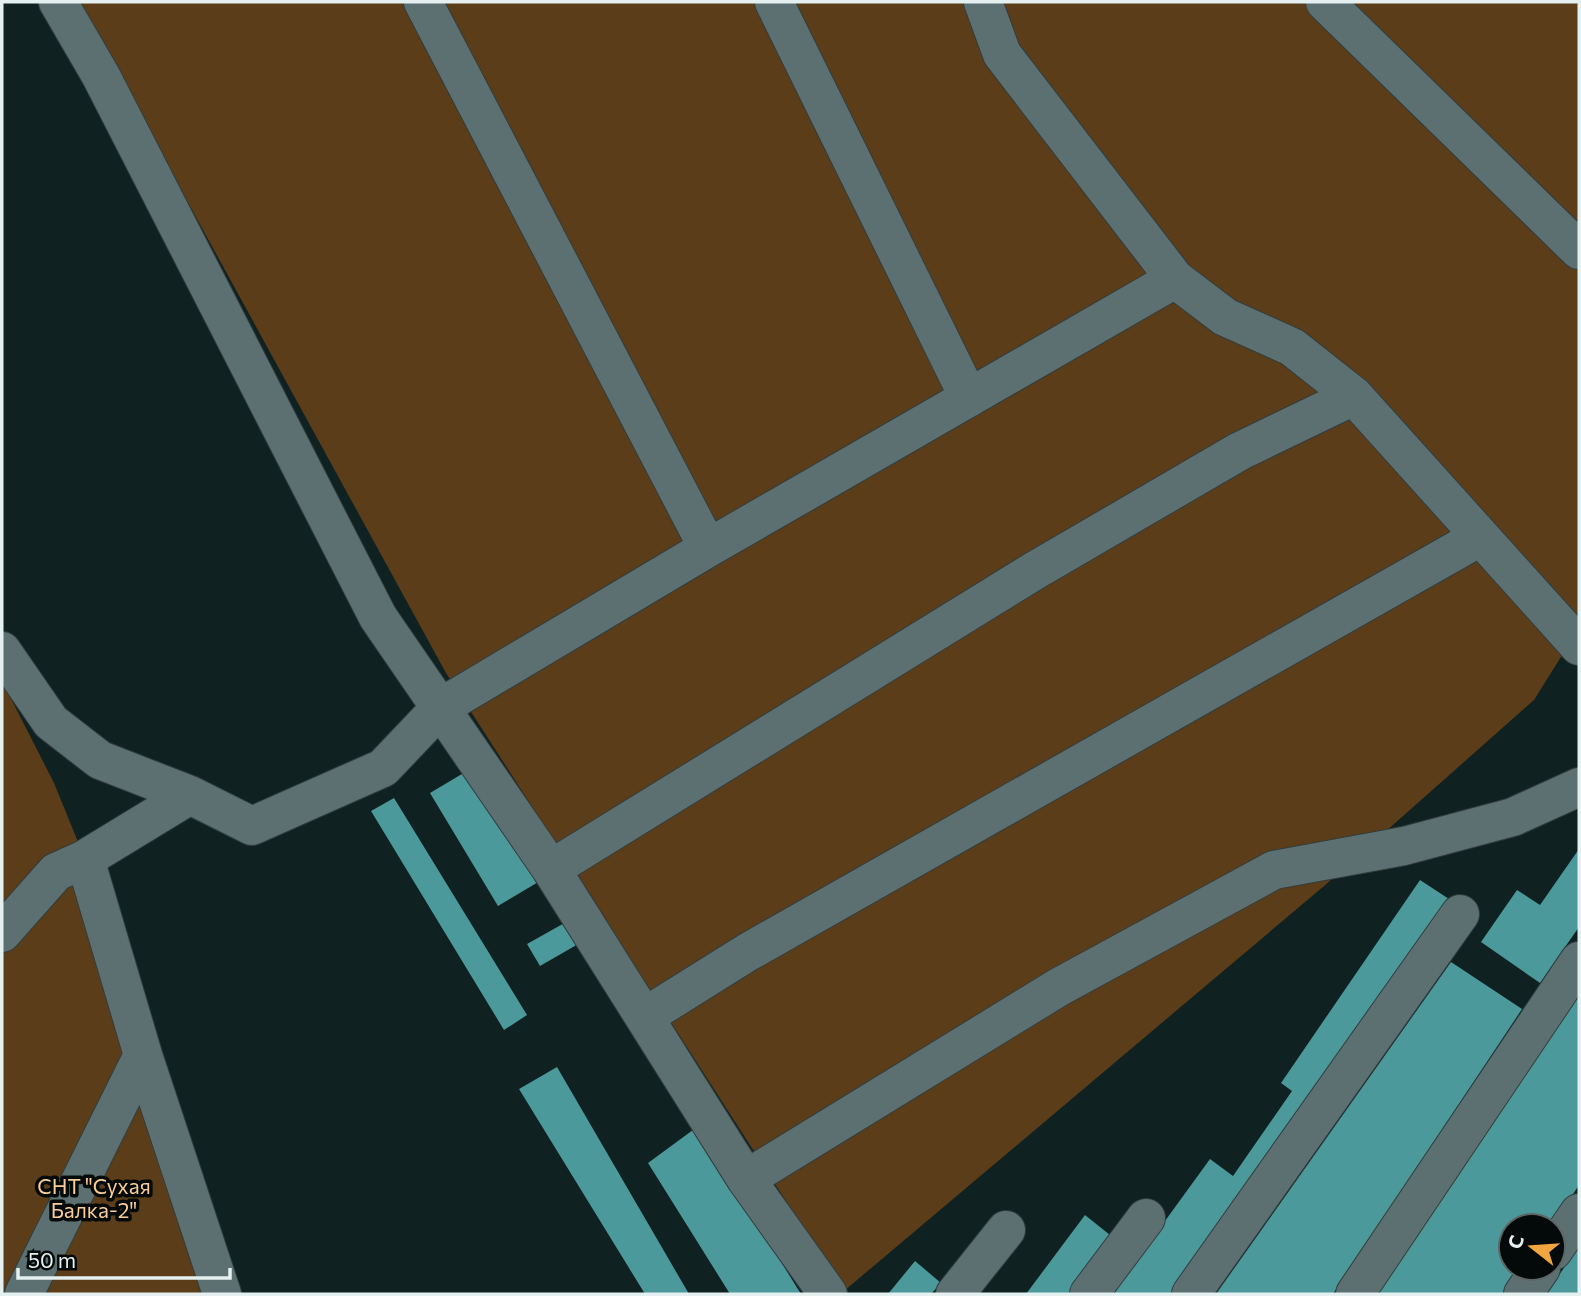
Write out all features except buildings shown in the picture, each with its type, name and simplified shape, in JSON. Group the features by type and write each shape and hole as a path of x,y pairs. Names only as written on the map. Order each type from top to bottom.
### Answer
{"lane":[{"path":"58,2 107,88 378,617 551,869 746,1179 828,1294"},
{"path":"423,2 708,548"},
{"path":"774,2 970,398"},
{"path":"983,2 1002,54 1175,279 1225,317 1293,346 1354,396 1579,646"},
{"path":"1325,2 1579,250"},
{"path":"2,651 51,722 100,760 190,795 252,826 383,768 441,707 708,548 1175,279"},
{"path":"551,869 1034,571 1240,450 1354,396"},
{"path":"644,1017 760,945 1480,537"},
{"path":"746,1179 1059,986 1274,870 1404,846 1501,821 1579,787"},
{"path":"2,933 56,872 85,859 190,795"},
{"path":"85,859 213,1289"},
{"path":"1191,1294 1460,914"},
{"path":"1355,1294 1579,961"},
{"path":"24,1294 143,1055"},
{"path":"1567,1231 1579,1213"},
{"path":"1089,1294 1146,1218"},
{"path":"954,1294 1006,1230"}],"green space":[{"path":"78,2 1579,2 1579,628 1534,700 1324,886 844,1291 446,673"},
{"name":"СНТ \"Сухая Балка-2\"","path":"2,681 54,783 85,859 222,1294 2,1294"}]}
